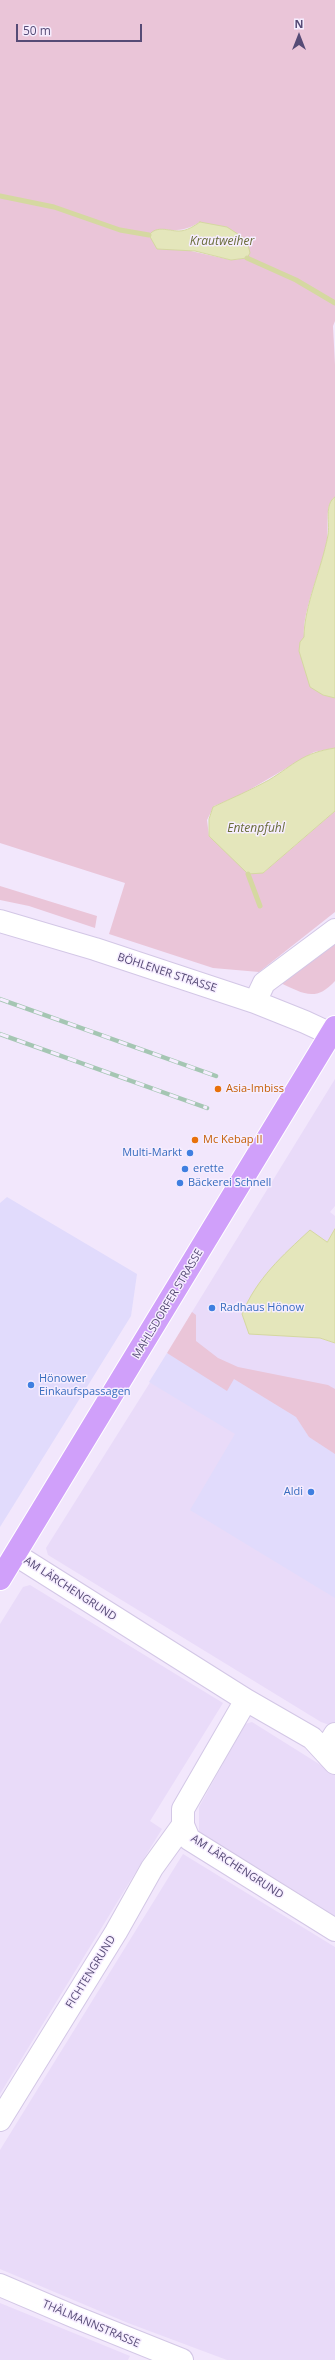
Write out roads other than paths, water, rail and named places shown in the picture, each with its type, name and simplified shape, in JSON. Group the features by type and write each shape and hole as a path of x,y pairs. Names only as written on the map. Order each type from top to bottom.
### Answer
{"main road":[{"name":"MAHLSDORFER STRASSE","path":"0,1579 333,1031"}],"street":[{"name":"BÖHLENER STRASSE","path":"0,921 95,949 255,1002 333,1031"},
{"path":"255,1002 264,983 335,930"},
{"name":"AM LÄRCHENGRUND","path":"16,1554 246,1700 333,1749"},
{"name":"AM LÄRCHENGRUND","path":"246,1700 183,1809 183,1825 189,1839 335,1930"},
{"name":"FICHTENGRUND","path":"0,2120 116,1932 152,1868 183,1825"},
{"name":"THÄLMANNSTRASSE","path":"0,2284 143,2353 182,2360"}],"water":[{"name":"Krautweiher","path":"200,222 227,227 247,240 250,253 247,258 231,260 195,251 157,249 149,235 159,229 179,231 185,230"},
{"path":"335,497 335,698 323,695 310,687 299,651 300,642 304,637 310,600 328,535 328,509"},
{"name":"Entenpfuhl","path":"335,748 335,811 263,873 248,874 209,836 209,819 213,807 269,780 306,756"},
{"path":"335,1229 335,1343 320,1338 249,1334 242,1314 255,1289 271,1268 310,1230 327,1242"}],"waterway":[{"path":"0,196 54,207 120,230 149,235"},
{"path":"247,258 296,280 335,303"},
{"path":"248,874 260,906"}],"railway":[{"path":"0,999 216,1076"},
{"path":"0,1034 207,1108"}],"place":[{"name":"Asia-Imbiss","path":"218,1089"},
{"name":"Mc Kebap II","path":"195,1140"},
{"name":"Multi-Markt","path":"190,1153"},
{"name":"erette","path":"185,1169"},
{"name":"Bäckerei Schnell","path":"180,1183"},
{"name":"Radhaus Hönow","path":"212,1308"},
{"name":"Hönower Einkaufspassagen","path":"31,1385"},
{"name":"Aldi","path":"311,1492"}]}
